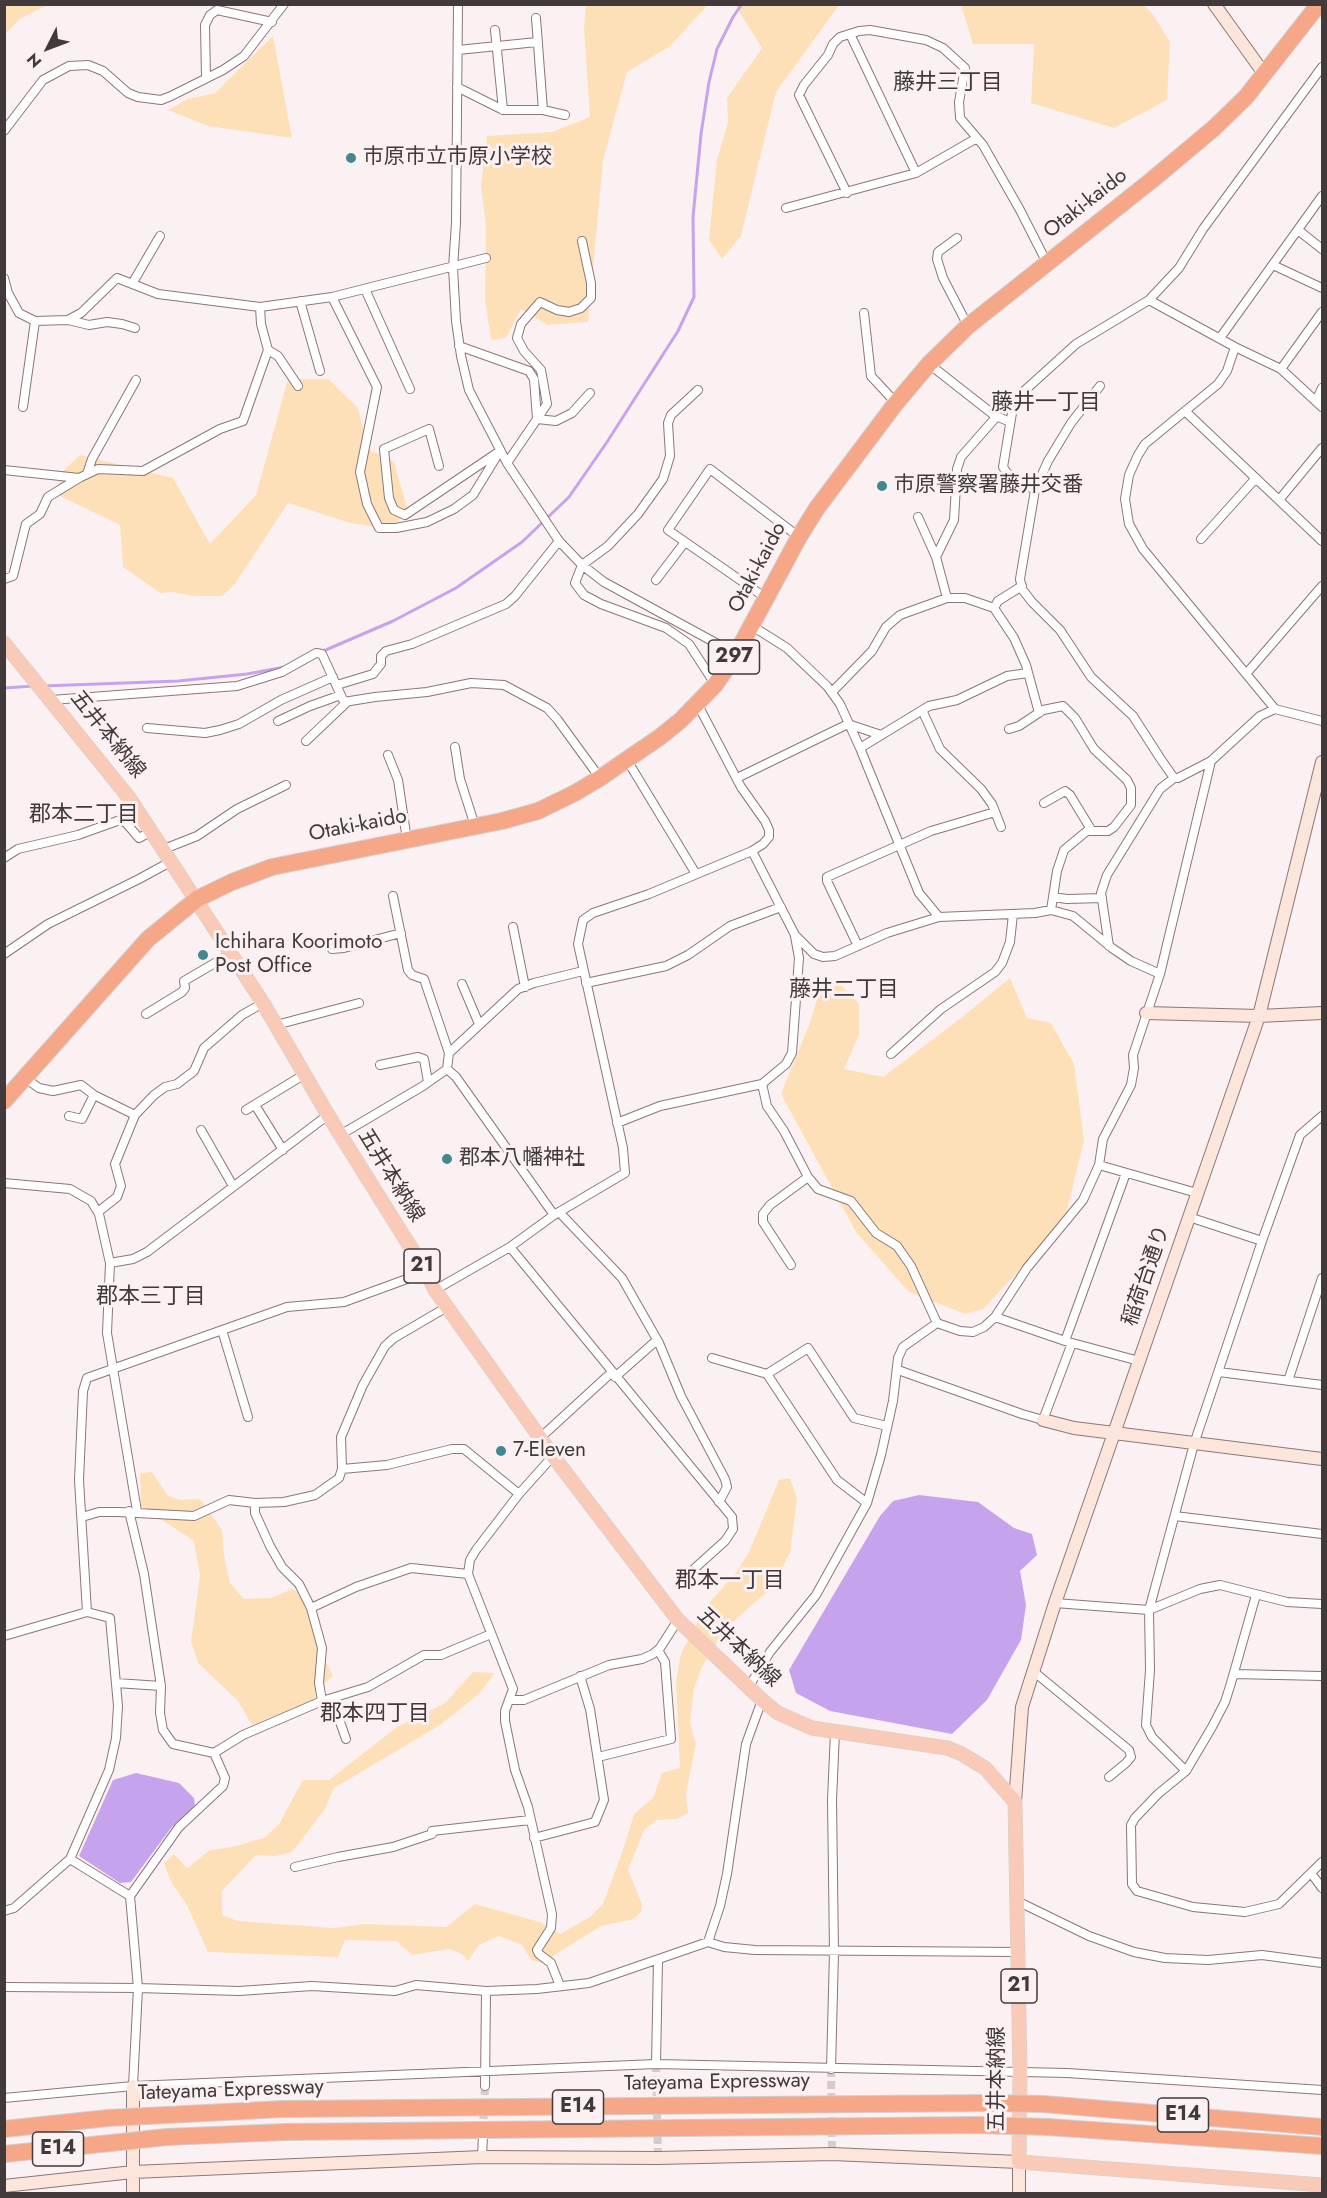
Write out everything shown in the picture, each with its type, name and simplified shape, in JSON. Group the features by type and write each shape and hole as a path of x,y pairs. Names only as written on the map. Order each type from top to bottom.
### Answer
{"highway":[{"name":"Otaki-kaido","path":"4,1101 148,939 197,899 232,882 272,867 538,811 600,778 660,737 698,705 715,685 752,626 799,537 837,480 929,364 968,327 1214,128 1265,75 1319,4"},
{"name":"Tateyama Expressway","path":"4,2129 108,2118 283,2109 988,2103 1043,2104 1323,2127"},
{"name":"Tateyama Expressway","path":"4,2154 167,2137 285,2132 976,2125 1047,2127 1323,2146"}],"main road":[{"name":"五井本納線","path":"4,643 118,783 152,831 263,1003 340,1136 435,1290 553,1456 678,1620 748,1688 778,1713 812,1728 946,1748 960,1753 985,1767 1015,1803 1020,2072 1019,2162 1323,2185"}],"street":[{"path":"4,131 43,80 69,66 88,65 103,71 128,93 151,100 161,100 171,96 223,70 244,56 285,4"},
{"path":"458,4 453,268 459,346 469,390 507,463 560,541 582,565 604,582 736,654"},
{"path":"1214,4 1265,75"},
{"path":"206,78 205,25 210,15 217,10 272,22"},
{"path":"536,18 543,110"},
{"path":"495,30 503,110"},
{"path":"846,193 799,95 804,85 840,37 870,30 926,40 943,48 965,68 959,102 960,118 977,138 1020,210 1047,263"},
{"path":"850,34 916,173"},
{"path":"458,50 537,42"},
{"path":"1035,490 1007,473 1004,467 1012,413 1023,392 1076,344 1149,300 1179,268 1203,229 1323,67"},
{"path":"457,87 503,110 543,110 566,115"},
{"path":"786,208 916,173 977,138"},
{"path":"1220,338 1323,196"},
{"path":"1298,230 1323,249"},
{"path":"132,284 160,236"},
{"path":"957,238 938,252 937,259 943,278 968,327"},
{"path":"507,463 547,404 541,370 524,351 517,338 521,324 540,302 569,312 581,308 591,298 590,274 582,241"},
{"path":"68,320 81,313 117,278 158,294 260,307 332,297 486,258"},
{"path":"1273,265 1323,288"},
{"path":"4,278 8,298 20,313 35,321 68,320 89,325 107,322 135,328"},
{"path":"365,289 410,389"},
{"path":"332,297 377,387 360,472 367,504 379,528 396,528 426,522 454,509 473,495 500,451"},
{"path":"1149,300 1281,369 1319,404 1323,388"},
{"path":"300,301 320,371"},
{"path":"4,579 13,576 26,524 40,514 48,497 98,469 143,471 220,429 243,421 268,350 261,324 260,307"},
{"path":"1281,369 1323,312"},
{"path":"864,313 871,376 896,403"},
{"path":"23,407 35,321"},
{"path":"459,346 529,371 534,379 537,419"},
{"path":"1236,347 1227,371 1218,384 1145,444 1138,455 1129,475 1125,499 1129,524 1143,549 1275,709 1323,721"},
{"path":"268,350 278,356 298,386"},
{"path":"929,364 997,416 1010,422"},
{"path":"83,476 136,380"},
{"path":"1100,386 1071,423 1048,460 1035,490 1020,579 1032,603 1060,630 1091,677 1133,716 1174,778"},
{"path":"698,390 671,415 668,423 670,456 663,479 638,514 615,538 582,565 575,583 584,595 601,604 666,628 689,644 715,685"},
{"path":"537,419 556,421 572,413 590,393"},
{"path":"1185,411 1323,541"},
{"path":"936,557 954,520 957,469 960,457 997,416"},
{"path":"439,466 429,429 384,448 389,498 394,510 405,515 500,451"},
{"path":"1279,500 1323,448"},
{"path":"767,598 668,530 710,469 799,537"},
{"path":"4,470 83,476"},
{"path":"1201,539 1256,478"},
{"path":"918,517 936,557 947,598"},
{"path":"147,728 205,733 220,730 238,724 281,700 335,681 373,674 381,664 381,656 386,651 412,644 506,604 560,541"},
{"path":"656,580 685,542"},
{"path":"994,608 998,601 1022,586"},
{"path":"1246,674 1323,586"},
{"path":"832,692 872,651 886,627 900,615 947,598 965,598 994,608 1014,638 1028,673 1039,713"},
{"path":"752,626 787,648 832,692 840,704 919,892 939,917"},
{"path":"51,700 237,686 282,672 315,653 322,654 344,699"},
{"path":"860,748 929,706 957,700 1007,676 1028,673"},
{"path":"278,721 310,706 344,699 427,692 471,683 504,685 546,708 557,719 600,778"},
{"path":"306,741 344,699"},
{"path":"435,1290 510,1247 556,1214 625,1173 626,1166 578,944 583,920 593,913 649,894 752,851 769,837 769,830 737,778 698,705"},
{"path":"1009,729 1039,713 1056,706 1063,706 1069,710 1094,749 1127,780 1131,788 1131,805 1114,827 1108,831 1087,831 1064,850 1056,871 1051,910"},
{"path":"1109,946 1101,893 1107,875 1160,789 1174,778 1211,760 1260,717 1275,709"},
{"path":"922,710 940,749 981,789 992,804 1001,827"},
{"path":"737,778 848,724 881,735"},
{"path":"455,747 460,779 475,826"},
{"path":"388,755 398,780 407,840"},
{"path":"627,760 696,874"},
{"path":"762,1084 767,1106 784,1131 808,1177 818,1189 851,1201 876,1233 897,1246 911,1266 937,1323 960,1331 973,1332 984,1327 995,1317 1027,1268 1083,1200 1099,1165 1103,1139 1131,1085 1134,1068 1133,1055 1160,974 1211,760"},
{"name":"稲荷台通り","path":"1015,1803 1022,1707 1054,1603 1259,1016 1323,762"},
{"path":"4,954 48,924 139,879 168,855 237,809 286,785"},
{"path":"1044,803 1065,791 1070,795 1092,831"},
{"path":"858,946 827,877 931,831 995,812"},
{"path":"4,858 18,849 78,835 120,820 126,823 139,838 152,831"},
{"path":"752,851 795,935 808,950 824,957 835,956 887,933 939,917 1051,910 1074,916 1109,946 1131,961 1160,974"},
{"path":"340,1136 447,1069 449,1053 424,979 412,975 408,970 393,896"},
{"path":"1053,897 1102,898"},
{"path":"586,983 666,966 688,955 730,926 781,907"},
{"path":"891,1054 941,1009 995,972 1002,963 1010,942 1013,914"},
{"path":"513,927 525,987"},
{"path":"332,949 402,933"},
{"path":"617,1123 660,1106 762,1084 786,1064 792,1053 799,958 795,935"},
{"path":"146,1014 182,992 185,988 184,981 232,953"},
{"path":"449,1053 518,990 583,971"},
{"path":"462,984 479,1024"},
{"path":"98,1212 117,1197 121,1186 114,1164 135,1116 154,1095 165,1087 177,1084 194,1071 204,1048 242,1015 263,1003"},
{"path":"276,1025 359,1003"},
{"path":"1146,1013 1259,1016 1323,1013"},
{"path":"380,1065 418,1058 424,1059 428,1082"},
{"path":"447,1069 456,1077 556,1214 622,1278 657,1340 681,1396 725,1479 727,1487 719,1502"},
{"path":"283,1150 251,1107 305,1074"},
{"path":"25,1078 39,1088 52,1091 81,1085 94,1095 135,1116"},
{"path":"69,1116 82,1119 94,1095"},
{"path":"110,1263 133,1259 147,1252 328,1115"},
{"path":"1186,1771 1152,1737 1146,1725 1150,1670 1149,1610 1194,1444 1262,1241 1300,1135 1323,1116"},
{"path":"201,1130 233,1186"},
{"path":"1099,1165 1197,1193"},
{"path":"1043,1420 1126,1173"},
{"path":"791,1265 763,1222 763,1214 770,1205 808,1177"},
{"path":"4,1183 70,1189 91,1201 98,1212 110,1263 107,1333 161,1686 160,1713 164,1730 173,1744 214,1753 243,1735 322,1701 368,1687 424,1655 441,1655 491,1634"},
{"path":"1189,1217 1262,1241"},
{"path":"510,1247 732,1517 733,1529 725,1541 695,1568"},
{"path":"87,1612 79,1480 84,1382 87,1378 287,1307 344,1302 426,1272"},
{"path":"1288,1381 1323,1278"},
{"path":"82,1517 99,1512 133,1511 194,1516 229,1500 255,1503 284,1502 315,1495 339,1478 342,1469 341,1437 378,1356 394,1338 447,1307"},
{"path":"995,1317 1069,1342 1139,1361"},
{"path":"748,1688 770,1652 816,1595 867,1503 887,1426 898,1370 898,1358 903,1347 937,1323"},
{"path":"222,1330 248,1417"},
{"path":"540,1438 657,1340"},
{"path":"767,1374 808,1348 854,1418 887,1426"},
{"path":"712,1358 767,1374 837,1480 867,1503"},
{"path":"898,1370 1022,1414 1074,1428 1323,1459"},
{"path":"1219,1372 1323,1385"},
{"path":"342,1469 387,1465 452,1449 464,1449 519,1494"},
{"path":"553,1456 519,1494 470,1560 468,1574 513,1689 505,1712 505,1721 515,1770 530,1820 552,1914 551,1928 537,1950 551,1963 560,1986"},
{"path":"255,1503 255,1513 270,1546 282,1567 299,1584 310,1608 322,1648 319,1683 322,1701"},
{"path":"1175,1516 1323,1534"},
{"path":"310,1608 356,1587 411,1568 468,1574"},
{"path":"1054,1603 1149,1610 1200,1588 1220,1585 1287,1602 1323,1604"},
{"path":"1256,1595 1225,1702 1186,1771 1158,1794 1131,1825 1132,1884 1137,1891 1193,1907 1245,1912 1279,1904 1323,1862"},
{"path":"4,1636 87,1612 110,1618 116,1683 116,1738 110,1770 70,1859 14,1908 4,1911"},
{"path":"510,1700 524,1700 609,1665 642,1659 658,1650 678,1620"},
{"path":"598,1757 671,1739 665,1662 658,1650"},
{"path":"1033,1671 1129,1750 1131,1757 1109,1777"},
{"path":"1234,1674 1323,1676"},
{"path":"534,1838 595,1822 604,1800 590,1709 580,1676"},
{"path":"116,1683 161,1686"},
{"path":"332,1699 346,1739"},
{"path":"708,1942 720,1906 727,1874 746,1744 762,1700"},
{"path":"831,2069 834,1952 832,1800 835,1732"},
{"path":"133,2193 133,2086 138,1988 130,1896 179,1827 223,1786 225,1778 214,1753"},
{"path":"295,1867 393,1847 432,1833 530,1820"},
{"path":"70,1859 130,1896"},
{"path":"1311,1873 1323,1888"},
{"path":"1017,1901 1089,1936 1134,1952 1208,1960 1262,1954 1323,1963"},
{"path":"4,1987 238,1991 312,1986 395,1991 416,1985 486,1991 588,1983 708,1942 724,1947 755,1950 1018,1952"},
{"path":"656,2064 658,1960"},
{"path":"485,2086 486,1991"},
{"path":"4,2098 133,2086 656,2064 1078,2074 1323,2091"},
{"path":"482,2157 483,2135"},
{"path":"4,2186 133,2172 482,2157 658,2158 831,2154 1019,2162 1019,2193"}],"shaded area":[{"path":"5,4 48,5 21,18 5,34"},
{"path":"586,5 708,5 669,47 627,72 603,161 588,322 547,325 521,309 506,338 491,340 485,300 486,227 481,185 487,136 552,132 590,117 584,29"},
{"path":"735,5 839,5 776,92 741,236 722,259 709,240 717,160 728,122 727,98 762,48"},
{"path":"961,5 1144,5 1152,13 1170,42 1167,100 1114,128 1031,103 1034,44 973,44"},
{"path":"273,36 292,138 208,126 168,110 188,99 215,93"},
{"path":"288,379 328,379 358,408 368,449 394,462 409,515 384,528 350,523 288,503 235,584 222,596 193,596 172,592 160,593 123,567 120,525 56,494 62,472 80,455 173,478 210,544 256,495"},
{"path":"1010,978 1027,1018 1051,1023 1074,1064 1084,1140 1064,1223 983,1309 965,1314 909,1292 856,1232 781,1094 811,1020 820,988 840,984 859,1004 859,1035 844,1069 883,1077"},
{"path":"152,1472 168,1496 181,1500 200,1499 222,1530 230,1583 244,1599 271,1598 292,1589 301,1594 317,1643 333,1676 316,1691 315,1699 252,1725 238,1701 198,1663 191,1641 200,1576 194,1541 141,1506 140,1473"},
{"path":"790,1478 797,1499 790,1553 772,1587 733,1622 719,1639 702,1667 694,1688 690,1723 696,1744 686,1793 688,1813 677,1819 657,1820 644,1830 628,1870 642,1904 641,1912 634,1919 601,1926 542,1963 531,1960 522,1945 499,1936 479,1945 468,1961 462,1954 450,1949 412,1955 396,1941 345,1940 338,1957 208,1952 187,1905 171,1882 164,1863 174,1854 187,1868 210,1850 232,1847 264,1838 279,1824 303,1780 329,1780 397,1727 445,1703 473,1672 495,1673 479,1694 440,1725 334,1788 325,1809 292,1852 276,1856 256,1855 222,1891 222,1915 238,1921 334,1928 365,1924 446,1927 475,1904 540,1922 560,1934 590,1917 603,1904 634,1814 653,1798 662,1773 680,1768 676,1680 681,1654 704,1609 737,1571 749,1552 779,1480"},
{"path":"919,1495 978,1502 1014,1528 1032,1534 1037,1555 1020,1571 1026,1605 1021,1640 987,1700 952,1734 830,1711 796,1693 789,1670 880,1516 893,1501"},
{"path":"136,1773 179,1783 194,1798 195,1806 171,1828 131,1882 120,1883 79,1856 113,1780"}],"waterway":[{"path":"321,652 393,621 456,588 522,542 569,497 607,442 678,331 694,297 693,217 701,134 709,82 717,49 742,4"},
{"path":"43,686 178,681 247,674 285,667"},
{"path":"4,688 34,686"}],"tunnel":[{"path":"656,2064 658,2158"},
{"path":"831,2069 832,2154"},
{"path":"483,2131 485,2086"}],"place":[{"name":"市原市立市原小学校","path":"351,158"},
{"name":"市原警察署藤井交番","path":"882,486"},
{"name":"Ichihara Koorimoto Post Office","path":"203,955"},
{"name":"郡本八幡神社","path":"447,1159"},
{"name":"7-Eleven","path":"501,1451"}],"district":[{"name":"藤井三丁目","path":"948,84"},
{"name":"藤井一丁目","path":"1046,404"},
{"name":"郡本二丁目","path":"84,816"},
{"name":"藤井二丁目","path":"844,991"},
{"name":"郡本三丁目","path":"151,1298"},
{"name":"郡本一丁目","path":"730,1582"},
{"name":"郡本四丁目","path":"375,1715"}]}
